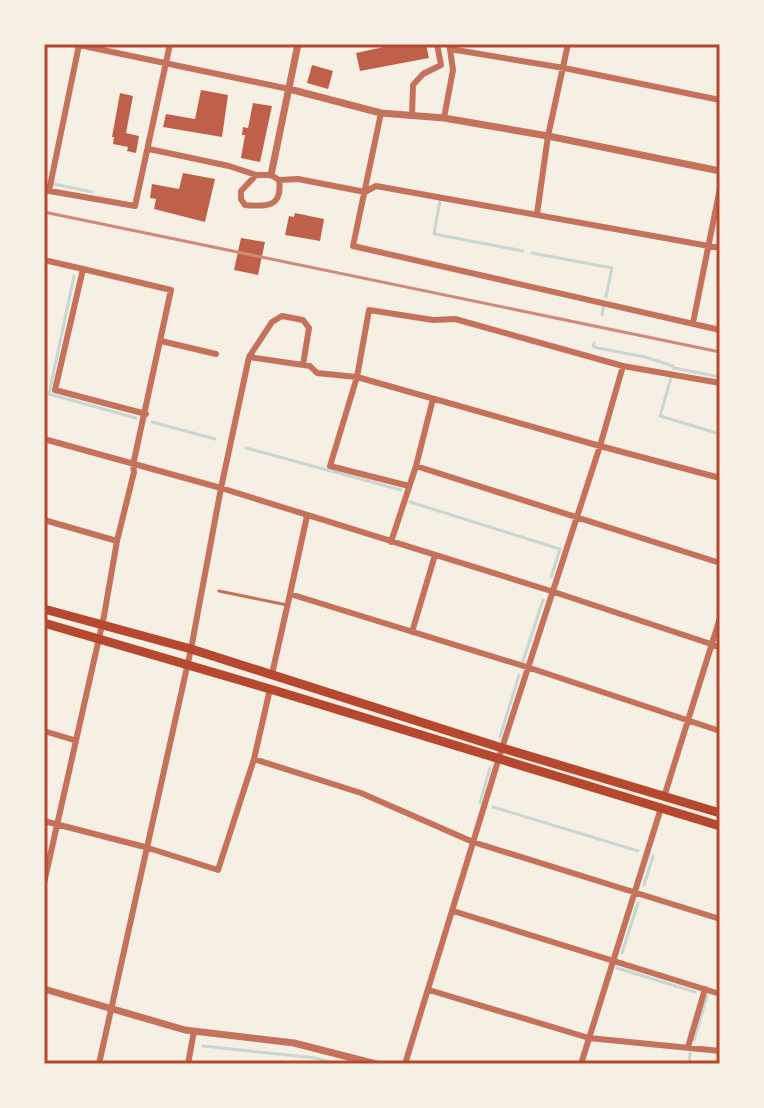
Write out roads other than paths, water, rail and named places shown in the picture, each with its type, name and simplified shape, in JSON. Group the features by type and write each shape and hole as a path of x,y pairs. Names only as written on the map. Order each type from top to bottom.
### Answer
{"main road":[{"path":"44,609 191,649 502,748 720,813"},
{"path":"44,623 720,826"}],"street":[{"path":"170,44 166,62 149,149 135,206 47,190 76,45 166,62 289,89 381,113 444,118 720,171"},
{"path":"271,175 298,44"},
{"path":"412,116 413,85 423,74 441,65 437,44"},
{"path":"537,214 548,136 568,44"},
{"path":"444,118 453,70 449,46 720,100"},
{"path":"381,113 353,246 720,330"},
{"path":"149,149 256,175 271,175 279,180 298,179 365,192 376,186 720,248"},
{"path":"256,175 241,191 245,205 268,206 277,200 281,191 279,180"},
{"path":"693,323 720,188"},
{"path":"44,260 171,290 44,883"},
{"path":"83,269 55,390 146,414"},
{"path":"409,486 330,466 357,377 369,310 433,320 455,319 623,366 720,383"},
{"path":"99,1064 191,649 249,357 272,322 282,316 303,320 309,328 303,365"},
{"path":"161,341 216,354"},
{"path":"249,357 310,366 317,373 357,377 720,478"},
{"path":"405,1064 623,366"},
{"path":"391,542 416,466 433,399"},
{"path":"44,439 221,488 720,647"},
{"path":"416,466 720,563"},
{"path":"272,674 307,516"},
{"path":"44,520 117,541"},
{"path":"412,632 435,555"},
{"path":"290,594 720,731"},
{"path":"581,1064 720,618"},
{"path":"44,821 218,870 254,759 270,689"},
{"path":"44,731 74,740"},
{"path":"254,759 361,793 473,842 720,919"},
{"path":"453,911 720,994"},
{"path":"44,989 194,1031 294,1043 376,1064"},
{"path":"688,1047 705,989"},
{"path":"429,990 589,1038 720,1051"},
{"path":"188,1064 194,1031"}],"lane":[{"path":"219,591 287,605"}],"waterway":[{"path":"54,184 92,192"},
{"path":"440,201 434,234 523,251"},
{"path":"532,253 612,268 606,297"},
{"path":"74,276 49,394 136,418"},
{"path":"602,315 604,305"},
{"path":"594,343 593,346 598,348 645,357 674,369"},
{"path":"674,368 720,377"},
{"path":"671,378 660,416 720,434"},
{"path":"152,422 215,439"},
{"path":"246,448 401,490"},
{"path":"410,502 560,549 551,577"},
{"path":"523,661 543,600"},
{"path":"500,737 519,675"},
{"path":"480,803 490,768"},
{"path":"493,807 638,851"},
{"path":"644,885 653,856"},
{"path":"622,953 638,903"},
{"path":"617,968 695,992"},
{"path":"694,1040 707,996"},
{"path":"203,1046 316,1058 335,1064"},
{"path":"689,1064 690,1053"}],"railway":[{"path":"44,212 720,352"}]}
